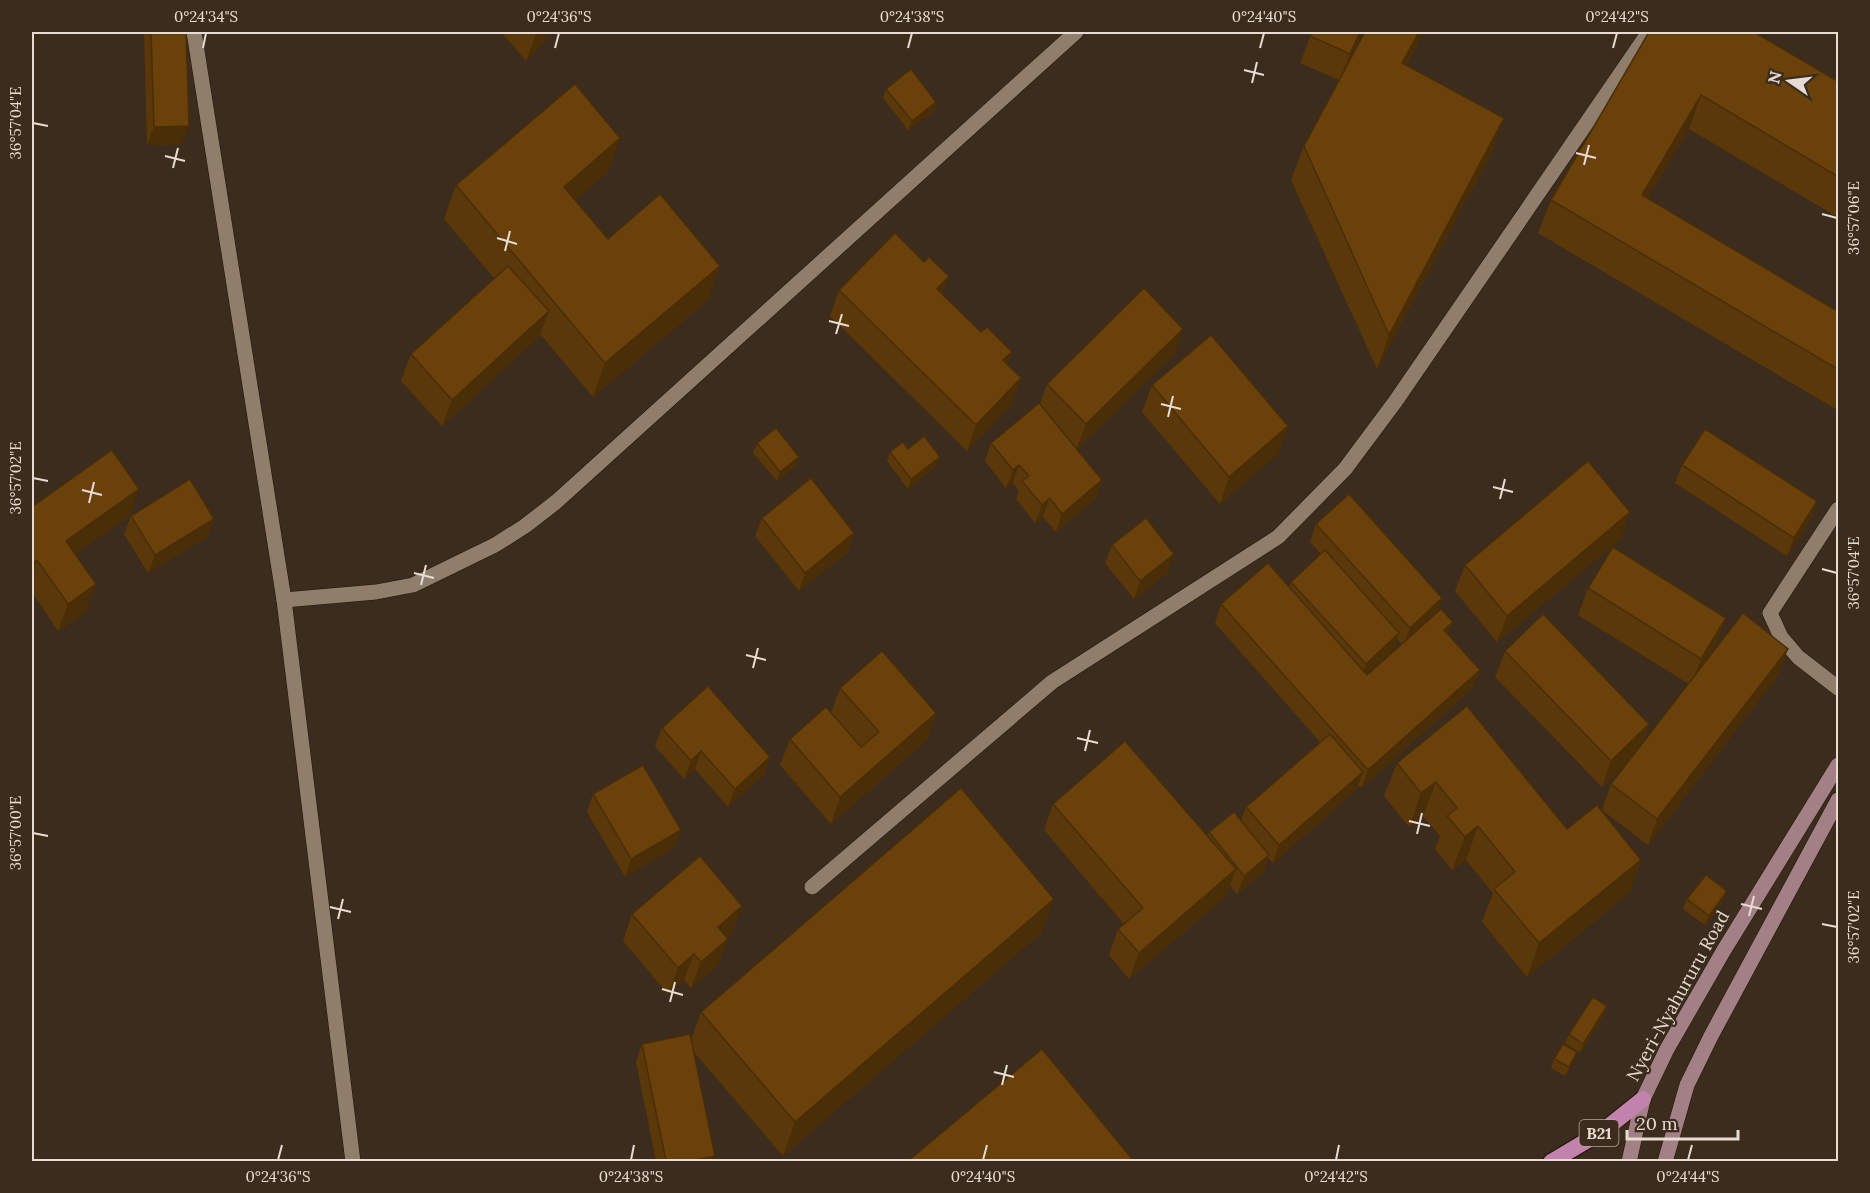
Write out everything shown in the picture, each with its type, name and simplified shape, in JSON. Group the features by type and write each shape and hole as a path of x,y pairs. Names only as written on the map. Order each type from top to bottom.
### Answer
{"highway":[{"name":"B21","path":"1551,1161 1603,1131 1643,1099"}],"main road":[{"name":"Nyeri-Nyahururu Road","path":"1629,1161 1643,1099 1667,1050 1719,960 1839,765"},
{"path":"1665,1161 1687,1085 1711,1036 1839,800"}],"street":[{"path":"194,32 284,600 353,1161"},
{"path":"284,600 376,592 412,585 495,545 525,526 556,502 1076,32"},
{"path":"812,887 1052,682 1278,537 1345,469 1395,402 1649,32"},
{"path":"1839,509 1770,614 1781,637 1798,657 1839,688"}],"building":[{"path":"151,32 186,32 189,126 154,127"},
{"path":"1312,32 1360,32 1350,54 1310,36"},
{"path":"1365,32 1419,32 1402,63 1504,118 1389,335 1304,146"},
{"path":"1649,32 1754,32 1839,82 1839,177 1701,95 1642,195 1839,312 1839,370 1551,200"},
{"path":"911,69 936,102 912,121 886,89"},
{"path":"575,84 620,138 564,187 608,239 660,194 720,266 605,363 456,185"},
{"path":"895,233 924,262 929,257 949,276 937,289 981,332 987,327 1012,352 1003,360 1021,378 976,425 839,290"},
{"path":"508,266 549,311 452,400 411,354"},
{"path":"1144,288 1183,329 1086,424 1047,384"},
{"path":"1211,335 1288,426 1229,477 1152,385"},
{"path":"1039,403 1102,480 1062,514 1050,498 1042,505 1022,481 1029,476 1019,465 1013,470 991,443"},
{"path":"776,428 799,457 780,472 757,443"},
{"path":"1705,429 1817,501 1794,538 1682,465"},
{"path":"924,436 940,457 911,479 890,452 903,442 908,449"},
{"path":"112,450 139,489 66,541 96,584 68,604 37,560 32,564 32,507"},
{"path":"1588,461 1630,512 1507,616 1465,565"},
{"path":"811,478 854,533 805,573 762,518"},
{"path":"190,479 214,519 155,555 131,516"},
{"path":"1349,494 1442,598 1410,628 1316,524"},
{"path":"1146,518 1174,554 1140,581 1112,545"},
{"path":"1613,547 1726,618 1701,659 1588,588"},
{"path":"1325,550 1399,633 1366,664 1291,582"},
{"path":"1268,563 1367,675 1441,609 1453,622 1444,630 1480,670 1368,770 1221,604"},
{"path":"1743,613 1788,649 1657,819 1611,784"},
{"path":"1543,614 1649,724 1611,761 1505,651"},
{"path":"882,651 936,713 840,797 790,739 826,707 861,747 879,732 840,688"},
{"path":"708,686 770,757 735,789 701,751 691,761 662,728"},
{"path":"1467,706 1567,829 1597,805 1641,860 1539,943 1494,889 1515,872 1478,826 1465,837 1447,816 1457,808 1436,782 1421,793 1397,763"},
{"path":"1330,734 1363,772 1279,845 1246,807"},
{"path":"1125,741 1236,869 1139,953 1118,929 1143,908 1053,804"},
{"path":"643,765 681,830 631,859 593,794"},
{"path":"961,788 1054,899 795,1122 701,1012"},
{"path":"1234,812 1269,855 1244,876 1209,832"},
{"path":"700,856 742,906 718,927 728,939 701,962 694,954 678,968 632,914"},
{"path":"1706,875 1727,891 1709,916 1687,899"},
{"path":"1593,997 1607,1006 1583,1044 1569,1034"},
{"path":"690,1034 715,1156 690,1161 666,1161 642,1044"},
{"path":"1563,1044 1577,1052 1569,1067 1554,1059"},
{"path":"1042,1049 1132,1159 1129,1161 908,1161"}]}
